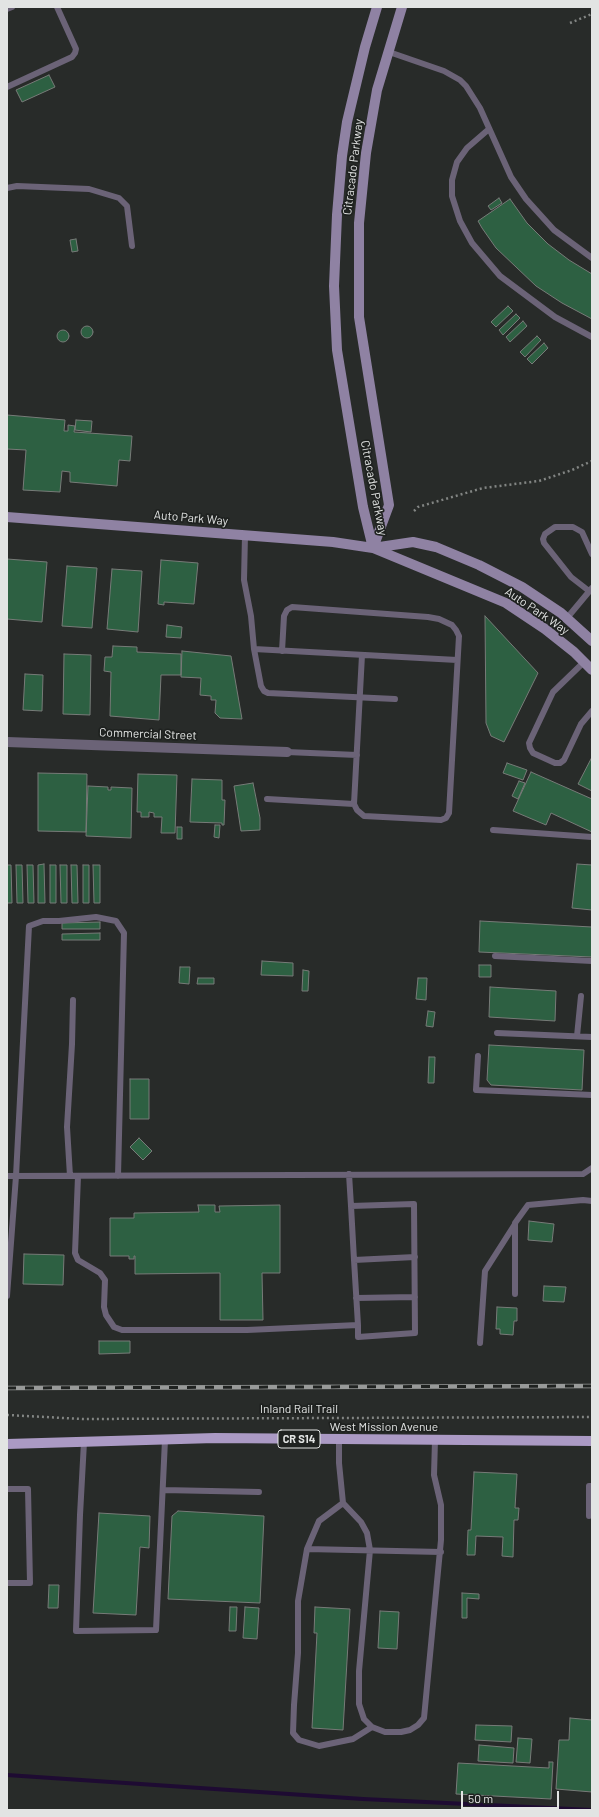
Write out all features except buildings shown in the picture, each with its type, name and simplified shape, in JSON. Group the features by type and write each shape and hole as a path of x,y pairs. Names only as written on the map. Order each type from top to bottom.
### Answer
{"main road":[{"name":"Citracado Parkway","path":"373,548 363,507 337,350 334,286 342,156 347,122 365,47 377,7"},
{"name":"Citracado Parkway","path":"373,548 389,505 359,317 359,229 366,153 377,90 402,7"},
{"name":"Auto Park Way","path":"7,517 333,542 373,548 506,603 545,628 592,670"},
{"name":"Auto Park Way","path":"373,548 413,542 436,547 479,565 522,587 567,618 592,641"},
{"name":"West Mission Avenue","path":"7,1444 216,1438 592,1441"}],"street":[{"name":"Commercial Street","path":"7,742 287,752"}],"lane":[{"path":"7,9 12,7"},
{"path":"7,87 72,57 75,53 76,48 57,7"},
{"path":"389,52 444,71 460,80 473,96 511,176 526,199 554,230 592,258"},
{"path":"489,128 467,148 457,162 452,180 452,196 460,221 472,243 500,276 555,317 592,337"},
{"path":"7,188 17,186 90,189 119,198 127,206 132,246"},
{"path":"567,618 590,589 571,576 544,543 543,539 546,534 555,527 573,527 582,532 592,554"},
{"path":"245,535 244,580 251,616 254,649 261,686 268,693 395,699"},
{"path":"282,650 284,616 287,610 292,607 428,616 452,625 458,636 449,813 446,818 442,820 364,816 357,810 354,804 362,655"},
{"path":"254,649 457,660"},
{"path":"584,662 553,692 529,743 533,753 555,763 560,763 564,760 581,724 592,710"},
{"path":"287,752 357,755"},
{"path":"267,799 354,804"},
{"path":"493,830 592,837"},
{"path":"7,1296 16,1176 29,926 43,920 59,921 96,917 116,921 124,933 118,1176"},
{"path":"495,956 592,961"},
{"path":"577,1036 581,996"},
{"path":"70,1176 67,1127 73,1000"},
{"path":"497,1033 592,1037"},
{"path":"478,1056 476,1090 592,1095"},
{"path":"7,1176 583,1174 592,1168"},
{"path":"349,1174 358,1337 415,1333 414,1204 351,1206"},
{"path":"78,1176 75,1253 78,1260 100,1273 105,1280 104,1307 106,1315 114,1327 122,1330 247,1330 358,1325"},
{"path":"480,1343 485,1271 528,1204 583,1200 592,1201"},
{"path":"515,1224 515,1294"},
{"path":"354,1260 415,1257"},
{"path":"356,1298 415,1297"},
{"path":"339,1439 339,1462 343,1503 367,1532 370,1550 359,1671 359,1704 364,1719 372,1727 385,1732 410,1730 418,1725 424,1718 441,1552 441,1505 434,1475 435,1440"},
{"path":"84,1442 76,1631 156,1630 165,1440"},
{"path":"589,1516 589,1486 592,1486"},
{"path":"7,1489 28,1489 30,1583 7,1583"},
{"path":"163,1490 259,1492"},
{"path":"343,1503 319,1521 308,1549 298,1601 298,1653 294,1705 294,1734 299,1740 319,1746 353,1739 372,1727"},
{"path":"308,1549 441,1552"}],"path":[{"path":"570,23 592,14"},
{"path":"414,511 418,507 483,488 539,481 572,470 592,461"},
{"name":"Inland Rail Trail","path":"7,1415 83,1418 592,1417"}],"waterway":[{"path":"7,1775 363,1799 592,1810"}],"railway":[{"path":"7,1388 592,1386"}]}
